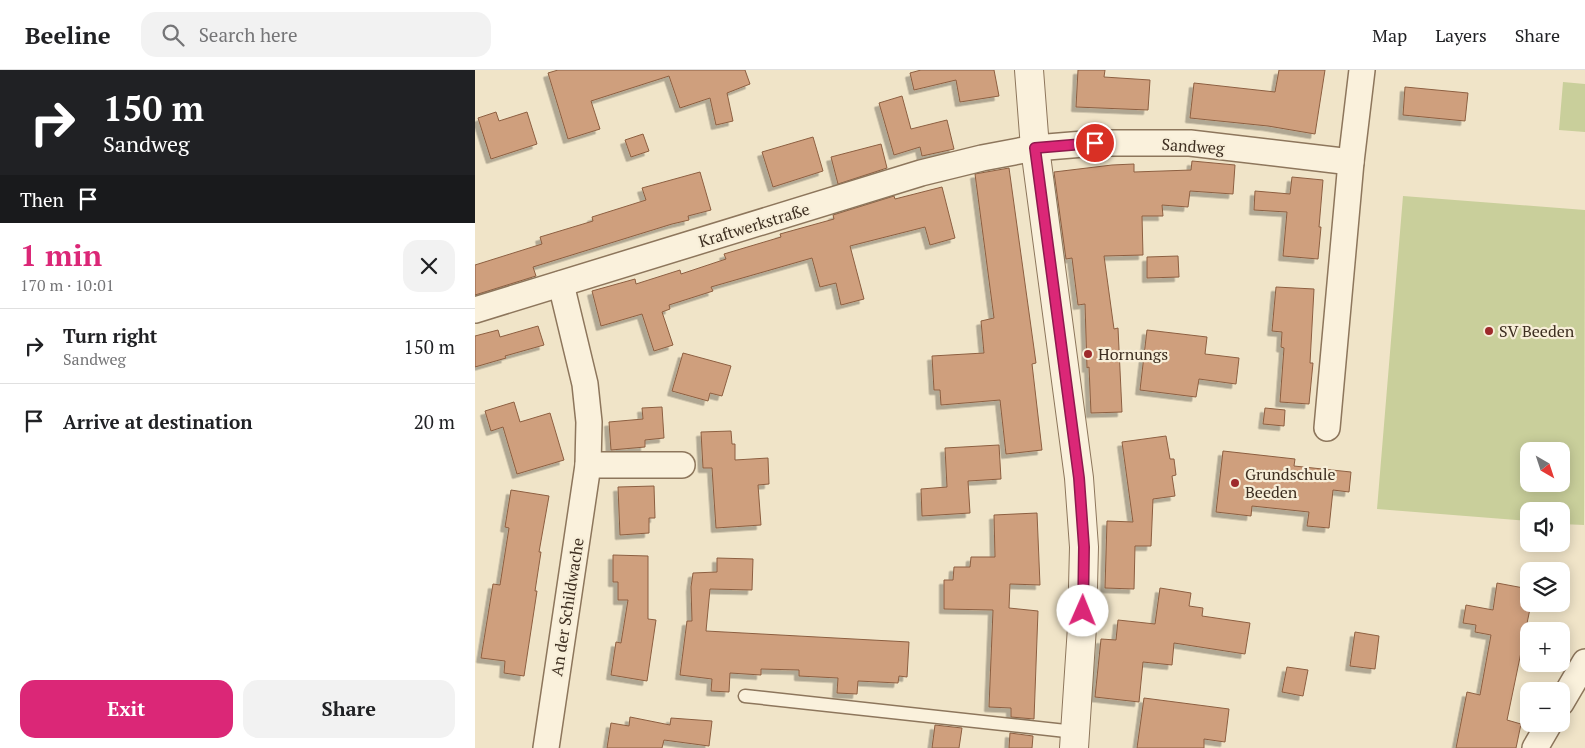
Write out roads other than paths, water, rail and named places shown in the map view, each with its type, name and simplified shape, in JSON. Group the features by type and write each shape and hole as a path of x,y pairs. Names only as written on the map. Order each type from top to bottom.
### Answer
{"street":[{"path":"1029,70 1035,148 1079,478 1084,547 1082,627 1074,740"},
{"path":"1327,428 1351,162 1362,70"},
{"name":"Sandweg","path":"1035,148 1095,143 1190,143 1351,162"},
{"name":"Kraftwerkstraße","path":"475,310 921,173 1035,148"},
{"name":"An der Schildwache","path":"546,748 588,465 589,422 585,384 561,284"},
{"path":"588,465 681,465"},
{"path":"1570,688 1585,662"},
{"path":"1535,748 1544,732"}],"lane":[{"path":"745,696 1074,740"}],"place":[{"name":"SV Beeden","path":"1489,331"},
{"name":"Hornungs","path":"1088,354"},
{"name":"Grundschule Beeden","path":"1235,483"}]}
